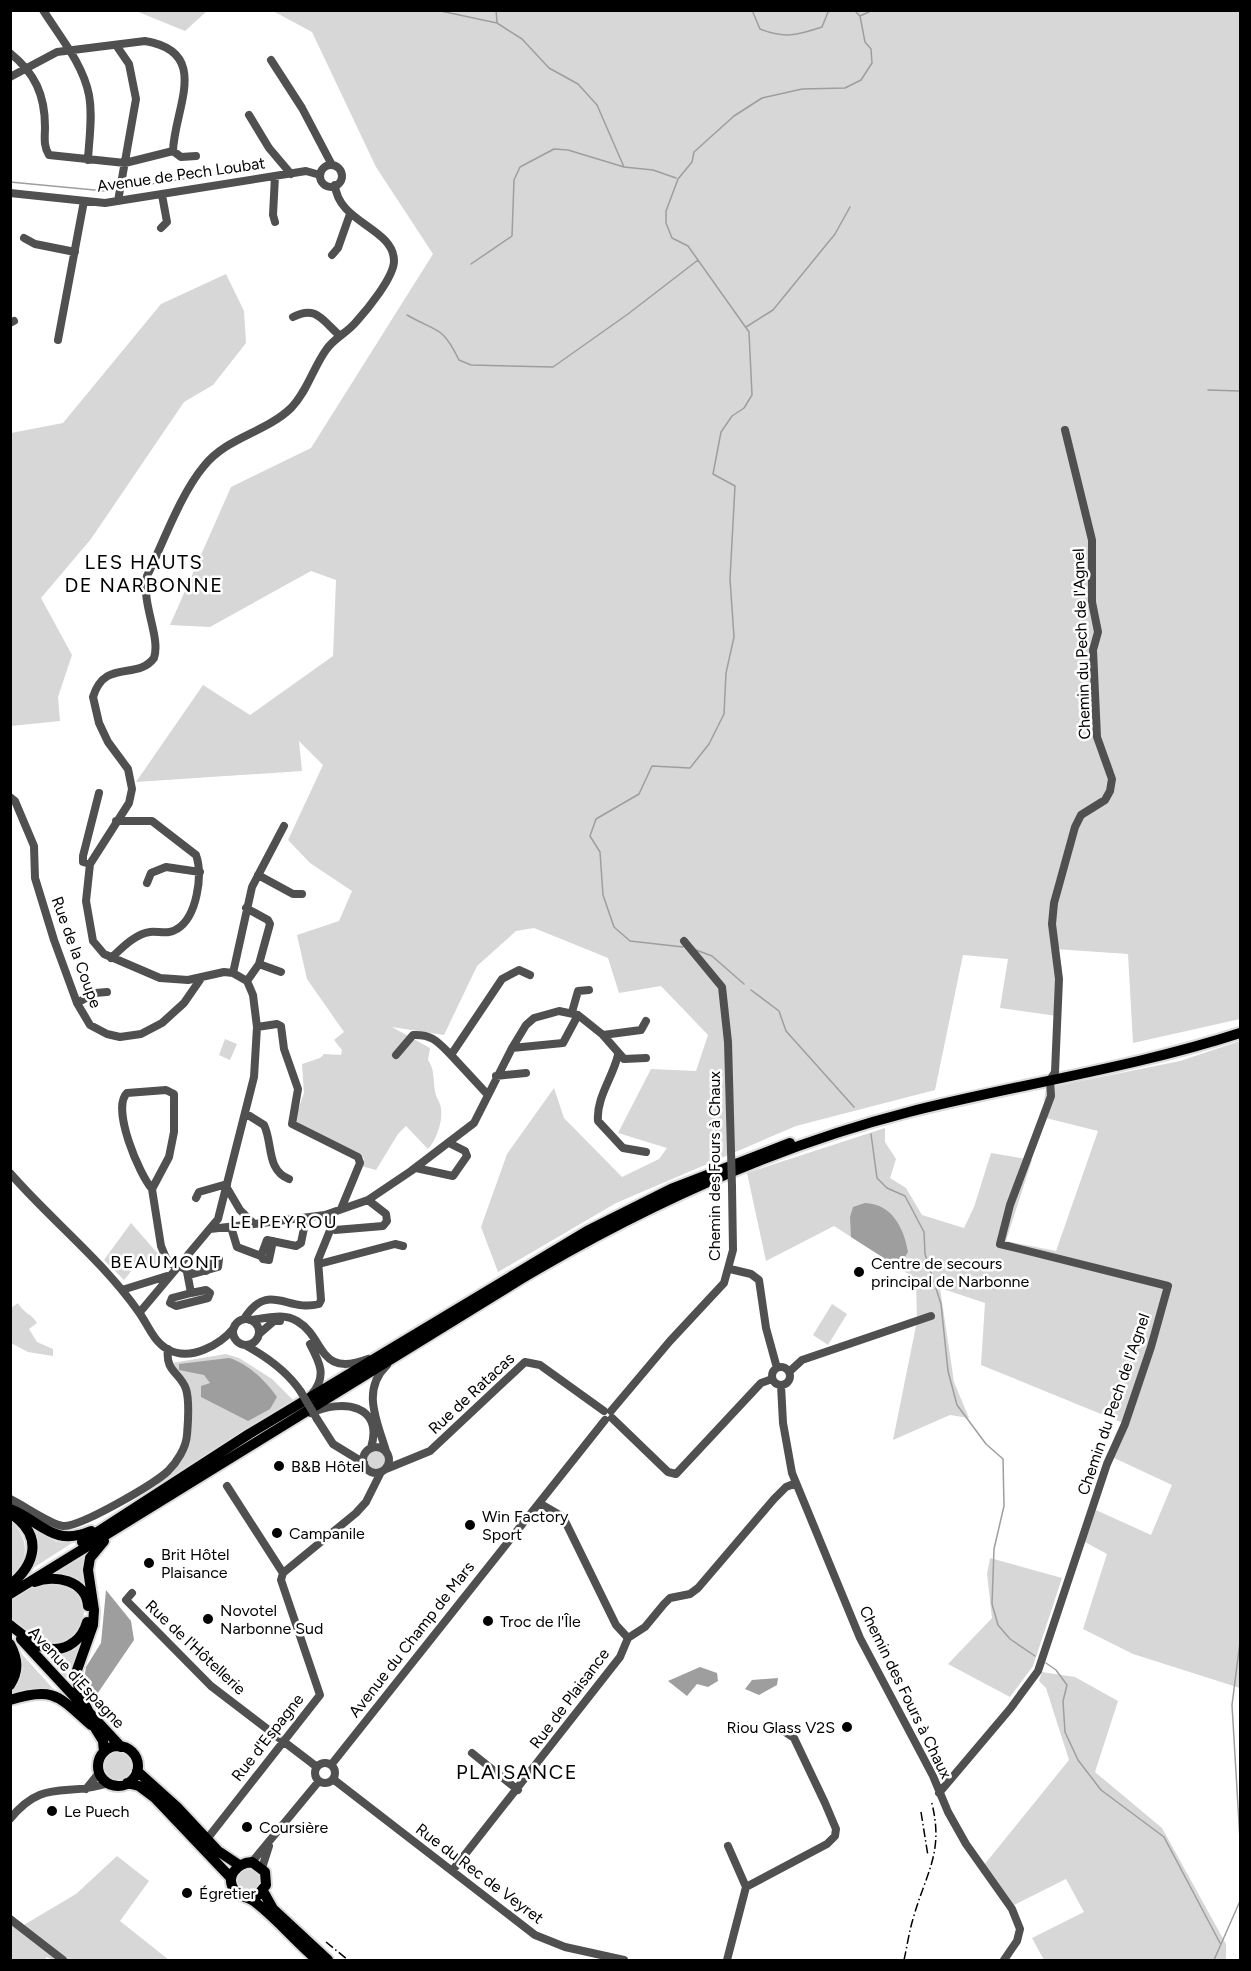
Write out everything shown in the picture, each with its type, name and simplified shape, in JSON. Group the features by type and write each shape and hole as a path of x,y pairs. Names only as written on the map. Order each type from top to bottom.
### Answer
{"main road":[{"path":"10,1594 564,1254 688,1191 793,1149 862,1125 1240,1027"},
{"path":"10,1586 299,1404 587,1231 713,1171 860,1120 951,1095 1167,1054 1240,1033"},
{"path":"10,1509 52,1533 67,1538 90,1532 115,1518"},
{"path":"10,1515 24,1524 32,1546 32,1559 25,1573 10,1586"},
{"path":"92,1718 79,1693 77,1670 93,1625 94,1610 88,1570 90,1558 97,1547 138,1517"},
{"path":"10,1626 32,1642 56,1649 76,1640 86,1628 87,1601 76,1586 61,1578 52,1578 23,1586"},
{"name":"Avenue d'Espagne","path":"10,1626 92,1718 121,1746"},
{"name":"Avenue d'Espagne","path":"10,1635 97,1731 103,1741 104,1752"},
{"path":"10,1644 15,1655 17,1670 10,1685"},
{"path":"10,1700 33,1693 54,1695 64,1701 97,1731"},
{"path":"137,1771 127,1783 119,1786 108,1783 99,1773 99,1760 104,1752 121,1746 129,1749 136,1758 137,1771 218,1851 239,1865"},
{"path":"127,1783 139,1786 155,1798 231,1878 234,1890 248,1898 316,1960"},
{"path":"231,1878 239,1865 252,1862 262,1868 267,1877 263,1891 273,1909 328,1960"},
{"path":"248,1898 263,1891"}],"street":[{"path":"43,10 79,67 89,97 88,160"},
{"path":"10,76 47,55 69,50 146,41 160,44 176,53 184,67 185,98 176,122 173,151"},
{"path":"117,45 129,64 135,99 120,193"},
{"path":"10,53 27,67 44,101 46,151 52,156 125,163 173,151"},
{"path":"271,60 302,108 332,165 341,172 340,181 335,185 325,185 320,175 325,167 332,165"},
{"path":"249,115 269,148 291,174"},
{"path":"173,151 182,158 196,156"},
{"name":"Avenue de Pech Loubat","path":"10,193 84,201 120,193 162,195 306,171 320,175"},
{"path":"274,176 273,215 275,222"},
{"path":"140,1312 176,1266 218,1219 245,1113 258,1049 257,1027 253,995 247,981 232,973 224,972 188,980 160,978 111,958 98,949 93,940 86,901 90,864 129,802 132,789 128,769 108,742 99,723 93,697 104,677 113,671 141,667 154,658 155,647 144,591 147,576 203,466 232,442 279,418 291,408 303,393 324,353 339,335 355,324 390,276 394,266 394,257 388,243 350,214 336,198 335,185"},
{"path":"161,228 167,222 162,195"},
{"path":"58,340 84,201"},
{"path":"332,255 338,248 350,214"},
{"path":"24,238 35,244 75,252"},
{"path":"293,317 304,312 315,313 339,335"},
{"name":"Chemin du Pech de l'Agnel","path":"939,1793 1010,1709 1038,1671 1107,1464 1125,1424 1151,1347 1168,1286 1000,1244 1010,1204 1051,1096 1059,979 1052,924 1054,903 1075,826 1081,815 1105,800 1110,791 1112,779 1097,737 1093,657 1098,621 1092,602 1092,540 1065,430"},
{"path":"90,864 83,862 83,856 99,793"},
{"name":"Rue de la Coupe","path":"10,797 15,801 23,825 34,846 35,878 77,1003 90,1025 106,1034 120,1037 141,1034 162,1023 184,1003 202,977"},
{"path":"111,958 142,934 177,930 188,919 200,882 196,855 152,821 116,821"},
{"path":"232,973 246,908 258,875 284,826"},
{"path":"147,883 151,873 165,867 200,872"},
{"path":"258,875 293,894 302,894"},
{"path":"246,908 268,920 270,924 259,964 247,981"},
{"name":"Chemin des Fours à Chaux","path":"684,941 722,987 728,1049 731,1151 733,1250 730,1269 751,1274 759,1280 766,1328 777,1368"},
{"path":"259,964 281,972"},
{"path":"451,1055 502,979 519,970 530,975"},
{"path":"512,1048 564,1043 575,1013 578,991 589,990"},
{"path":"77,1003 95,993 107,992"},
{"path":"210,1229 325,1215 368,1200 416,1168 474,1123 512,1048 534,1018 555,1012 575,1013 603,1035 618,1055 629,1060 646,1058"},
{"path":"603,1035 641,1030 646,1021"},
{"path":"257,1027 278,1024 281,1026 284,1049 298,1089 292,1124 358,1157 360,1162 341,1209"},
{"path":"396,1054 413,1035 432,1037 488,1095"},
{"path":"618,1055 610,1082 598,1104 598,1121 623,1148 646,1152"},
{"path":"496,1076 526,1073"},
{"path":"152,1190 169,1156 174,1132 174,1094 166,1090 127,1093 123,1100 127,1138 134,1161 152,1190 160,1246 166,1258 187,1272 206,1270"},
{"path":"245,1113 264,1125 276,1168 282,1176 289,1179"},
{"path":"416,1168 453,1176 467,1156 465,1151 449,1143"},
{"path":"10,1173 122,1290 140,1312 154,1338 168,1350 179,1353 197,1352 230,1342 252,1344 274,1321 284,1322 301,1330 321,1365 322,1374 313,1393 299,1404"},
{"path":"196,1198 199,1192 227,1186"},
{"path":"227,1186 240,1210 254,1224"},
{"path":"331,1228 383,1226 387,1221 386,1214 368,1200"},
{"path":"247,1319 252,1306 261,1300 280,1300 311,1306 319,1304 320,1264 318,1260 331,1228 325,1215"},
{"path":"231,1227 237,1247 261,1256 267,1240 296,1246 301,1243 306,1218"},
{"path":"320,1264 395,1244 403,1246"},
{"name":"Avenue du Champ de Mars","path":"331,1765 608,1415 670,1341 716,1293 730,1269"},
{"path":"187,1272 191,1293"},
{"path":"122,1290 168,1276"},
{"path":"214,1345 247,1319 276,1316 296,1321 306,1329 319,1349 338,1363 359,1362 383,1354"},
{"path":"789,1372 784,1368 777,1368 774,1370 772,1379 781,1385 789,1379 789,1372 802,1360 931,1316"},
{"path":"247,1319 256,1324 258,1336 266,1353 293,1375 333,1444 364,1463 370,1472 371,1493"},
{"path":"234,1328 235,1339 262,1354 285,1372 302,1391"},
{"path":"10,1499 62,1526 80,1524 169,1470 183,1449 187,1437 188,1396 186,1387 171,1371 167,1358 168,1350"},
{"path":"283,1573 356,1513 384,1470 387,1453 371,1392 380,1372 398,1354"},
{"name":"Rue de Ratacas","path":"384,1470 416,1457 437,1445 525,1362 540,1365 608,1415 668,1472 676,1474 762,1383 772,1379"},
{"name":"Chemin des Fours à Chaux","path":"781,1385 788,1456 796,1483 860,1638 966,1844 1012,1909 1020,1929 1017,1941 1004,1960"},
{"path":"291,1421 321,1408 342,1404 363,1412 372,1422 374,1438 364,1463"},
{"path":"319,1418 342,1449 352,1453 378,1447 402,1459 416,1457"},
{"path":"370,1472 384,1470"},
{"name":"Rue de Plaisance","path":"452,1871 518,1790 620,1657 628,1638 645,1627 670,1598 690,1594 698,1588 774,1499 786,1487 796,1483"},
{"name":"Rue d'Espagne","path":"207,1839 320,1695 281,1580 283,1573 227,1486"},
{"path":"539,1503 563,1517 616,1625 628,1638"},
{"name":"Rue de l'Hôtellerie","path":"132,1593 126,1600 212,1686 283,1743"},
{"path":"747,1887 827,1844 835,1836 836,1829 794,1738 779,1728"},
{"path":"283,1743 317,1767"},
{"path":"472,1753 518,1790"},
{"path":"323,1763 331,1765 335,1771 333,1779 327,1782 319,1780 316,1776 317,1767 323,1763"},
{"path":"86,1789 99,1773"},
{"name":"Rue du Rec de Veyret","path":"333,1779 535,1935 565,1947 624,1960"},
{"path":"252,1862 270,1843 319,1780"},
{"path":"10,1819 22,1804 48,1791 86,1789 108,1783"},
{"path":"262,1868 270,1843"},
{"path":"727,1960 747,1887 728,1846"},
{"path":"10,1919 63,1960"}],"shaded area":[{"path":"136,10 207,11 185,31"},
{"path":"273,11 1240,11 1240,1019 1133,1043 1128,954 1055,949 1057,1016 1000,1008 1008,959 963,955 935,1090 796,1126 616,1203 498,1272 481,1227 507,1154 554,1088 564,1118 622,1177 659,1159 667,1148 618,1133 651,1069 696,1071 708,1035 661,986 619,993 608,958 534,928 516,931 477,966 444,1035 392,1027 430,1048 428,1060 433,1071 441,1119 434,1141 428,1149 406,1126 398,1134 376,1170 361,1166 364,1159 361,1154 298,1124 295,1119 304,1093 302,1064 320,1058 324,1054 341,1055 342,1050 334,1040 344,1032 307,979 297,935 339,921 352,891 310,863 288,840 323,765 299,741 302,771 136,782 203,685 250,715 333,656 336,580 311,571 210,627 170,625 231,487 311,448 433,254 376,167 312,32"},
{"path":"226,274 244,311 246,343 213,385 184,402 91,539 41,598 72,655 58,697 60,721 11,726 11,433 63,423 161,304"},
{"path":"225,1039 237,1044 230,1060 219,1055"},
{"path":"1240,1041 1240,1688 1133,1654 1083,1629 1107,1554 1085,1542 1096,1510 1151,1535 1172,1485 1112,1457 1123,1423 981,1365 985,1303 940,1288 954,1382 969,1418 950,1415 893,1440 917,1321 916,1279 834,1226 766,1261 747,1173 885,1128 885,1142 896,1159 890,1178 906,1188 922,1215 964,1228 974,1207 991,1153 1032,1160 1006,1241 1056,1251 1098,1131 1042,1117 1046,1088 1180,1061"},
{"path":"865,1203 883,1208 900,1226 908,1252 903,1260 895,1265 851,1237 850,1217 853,1207"},
{"name":"BEAUMONT","path":"131,1223 159,1255 157,1263 136,1265 124,1280 104,1260"},
{"path":"18,1303 37,1323 29,1329 37,1342 53,1349 53,1356 28,1352 11,1343 11,1308"},
{"path":"832,1304 847,1314 828,1345 813,1335"},
{"path":"226,1354 239,1358 272,1379 293,1400 157,1485 186,1451 191,1436 190,1388 172,1363"},
{"path":"229,1358 256,1373 277,1397 270,1409 248,1421 201,1397 201,1386 210,1383 204,1375 179,1370 179,1364"},
{"path":"376,1450 383,1453 386,1460 383,1467 376,1470 369,1467 366,1460 369,1453"},
{"path":"11,1521 22,1536 25,1550 21,1564 11,1579"},
{"path":"24,1522 56,1542 72,1543 30,1570"},
{"path":"89,1551 88,1593 73,1578 52,1573"},
{"path":"990,1558 1062,1578 1033,1666 1010,1697 948,1664 992,1618 987,1574"},
{"path":"49,1581 75,1591 84,1609 83,1619 73,1636 55,1644 35,1638 11,1618 10,1602 34,1586"},
{"path":"106,1590 131,1621 134,1640 93,1700 83,1687 86,1667 101,1643"},
{"path":"83,1641 73,1682 69,1686 40,1653 63,1652"},
{"path":"19,1651 56,1692 36,1688 11,1695 20,1671"},
{"path":"700,1667 717,1673 718,1681 708,1687 697,1684 687,1696 668,1681"},
{"path":"1042,1672 1075,1677 1118,1701 1095,1772 1162,1828 1226,1944 1226,1960 1044,1960 1032,1938 1084,1912 1066,1879 1014,1905 984,1865 1069,1760 1046,1688 1039,1681"},
{"path":"778,1678 777,1685 759,1695 745,1689 752,1680"},
{"path":"118,1750 130,1754 134,1766 130,1778 118,1782 106,1778 102,1766 106,1754"},
{"path":"117,1856 149,1881 120,1921 169,1960 52,1960 47,1957 44,1960 11,1960 10,1924 17,1929 76,1894"},
{"path":"246,1866 260,1870 263,1884 256,1893 245,1894 235,1884 236,1873"}],"waterway":[{"path":"436,10 497,23 522,39 549,68 578,84 597,105 624,167 653,170 676,178"},
{"path":"496,10 497,22"},
{"path":"752,10 760,29 784,35 798,34 822,27 828,12 833,10"},
{"path":"683,947 630,941 614,927 603,895 600,852 590,836 596,819 639,794 652,766 690,768 709,744 724,714 726,673 734,637 730,579 735,486 713,474 721,432 732,416 744,408 752,395 749,332 688,246 672,238 666,223 666,211 678,179 692,162 694,152 734,116 762,98 802,89 845,88 861,80 872,63 871,49 865,42 860,16 854,10"},
{"path":"860,16 873,10"},
{"path":"471,264 512,236 514,180 520,167 554,149 568,150 624,167"},
{"path":"123,188 184,179"},
{"path":"10,182 105,191 115,189"},
{"path":"746,327 773,310 835,234 850,207"},
{"path":"407,315 438,331 448,341 459,360 471,365 553,367 628,314 698,260"},
{"path":"1208,390 1240,391"},
{"path":"696,950 712,956 744,984"},
{"path":"751,990 779,1011 786,1031 854,1107"},
{"path":"871,1134 877,1178 887,1188 905,1196 924,1232 925,1254 941,1304 948,1371 957,1405 986,1444 1003,1459 1004,1506 994,1549 992,1604 998,1625 1010,1639 1035,1656"},
{"path":"1240,1642 1232,1705 1240,1840"},
{"path":"1046,1663 1056,1670 1067,1685 1063,1701 1065,1732 1078,1760 1101,1790 1164,1837 1220,1943"},
{"path":"1214,1960 1240,1901"}],"railway":[{"path":"904,1960 912,1924 935,1848 935,1818 931,1800"},
{"path":"921,1812 928,1856"},
{"path":"326,1942 348,1960"}],"place":[{"name":"Centre de secours principal de Narbonne","path":"859,1272"},
{"name":"B&B Hôtel","path":"279,1466"},
{"name":"Win Factory Sport","path":"470,1525"},
{"name":"Campanile","path":"277,1533"},
{"name":"Brit Hôtel Plaisance","path":"149,1563"},
{"name":"Novotel Narbonne Sud","path":"208,1619"},
{"name":"Troc de l'Île","path":"488,1621"},
{"name":"Riou Glass V2S","path":"847,1727"},
{"name":"Le Puech","path":"52,1811"},
{"name":"Coursière","path":"247,1827"},
{"name":"Égretier","path":"187,1893"}],"district":[{"name":"LES HAUTS DE NARBONNE","path":"144,574"},
{"name":"LE PEYROU","path":"284,1222"},
{"name":"BEAUMONT","path":"166,1262"},
{"name":"PLAISANCE","path":"517,1772"}]}
